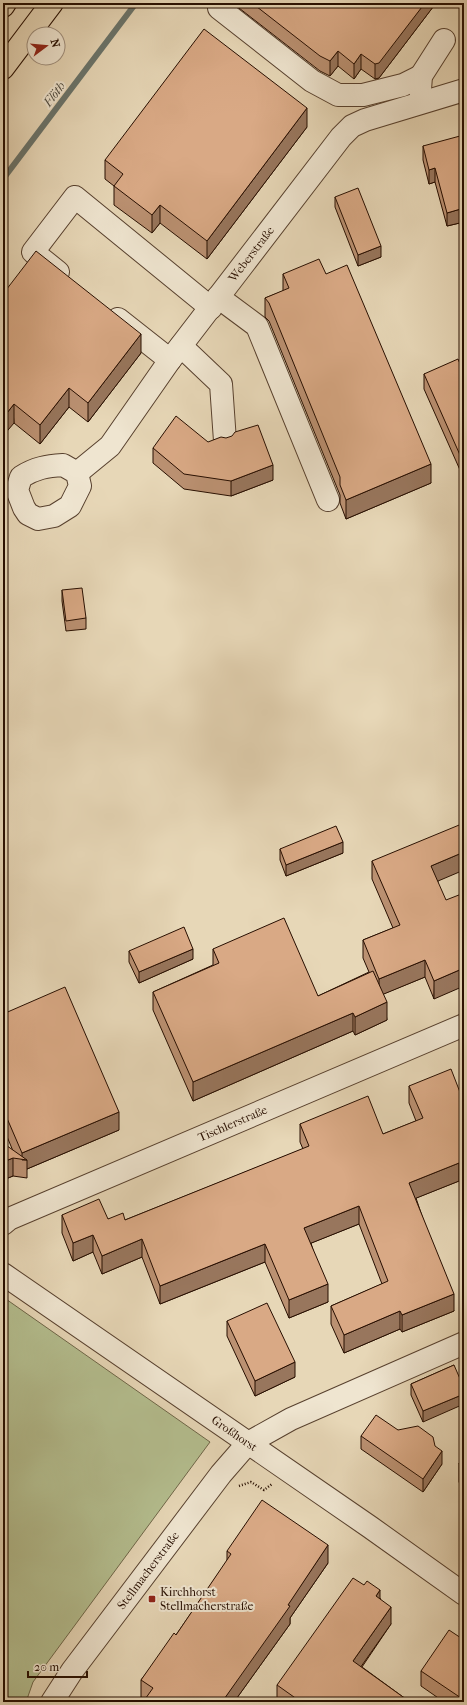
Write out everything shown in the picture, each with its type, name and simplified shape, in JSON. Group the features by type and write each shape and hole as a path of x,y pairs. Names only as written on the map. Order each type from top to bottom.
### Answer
{"highway":[{"path":"3,68 52,3"}],"street":[{"path":"219,8 312,81 338,95 363,95 403,85 421,76"},
{"path":"424,102 419,88 421,76 444,40"},
{"name":"Weberstraße","path":"77,472 110,446 176,353 341,137 352,126 365,120 464,90"},
{"path":"76,286 33,252 75,197 214,303 257,326 328,500"},
{"path":"102,306 176,353 221,384 225,441"},
{"name":"Tischlerstraße","path":"3,1224 24,1213 464,1025"},
{"name":"Großhorst","path":"3,1274 464,1594"},
{"path":"248,1443 291,1419 464,1344"},
{"name":"Stellmacherstraße","path":"52,1702 76,1665 221,1474 248,1443"}],"green space":[{"path":"3,1297 210,1442 33,1682 26,1702 3,1702"}],"building":[{"path":"252,3 425,3 379,63 375,64 361,54 354,64 338,51 330,61 320,56"},
{"path":"204,29 307,108 207,241 160,205 152,215 114,186 123,174 105,160"},
{"path":"460,136 464,149 464,208 447,213 435,168 429,170 423,146"},
{"path":"358,188 381,246 358,255 335,197"},
{"path":"36,251 141,334 88,403 69,388 40,425 14,404 3,418 3,294"},
{"path":"319,259 326,274 347,265 431,464 346,500 340,485 340,477 269,303 265,298 289,288 283,274"},
{"path":"458,359 464,373 464,464 424,374"},
{"path":"176,416 208,442 221,437 226,438 232,436 235,432 258,425 273,465 231,481 184,474 153,448"},
{"path":"82,588 86,618 66,621 62,590"},
{"path":"464,823 464,852 431,866 446,900 464,893 464,933 460,935 464,944 464,968 434,981 425,960 379,979 363,940 400,925 372,861"},
{"path":"336,826 343,842 286,865 280,849"},
{"path":"284,918 318,996 373,971 387,1002 355,1017 353,1013 193,1082 153,992 219,963 213,949"},
{"path":"184,927 193,949 139,972 129,951"},
{"path":"65,987 119,1112 22,1153 3,1109 3,1014"},
{"path":"451,1069 464,1100 464,1176 459,1163 409,1183 454,1294 402,1315 400,1311 344,1335 331,1306 388,1281 359,1206 304,1228 328,1284 289,1300 265,1244 160,1286 142,1239 102,1256 93,1235 73,1243 62,1215 99,1199 108,1219 123,1213 125,1220 309,1146 300,1124 368,1096 383,1134 423,1118 409,1086"},
{"path":"3,1143 27,1160 13,1158 3,1162"},
{"path":"267,1303 295,1362 255,1381 227,1321"},
{"path":"454,1365 464,1388 464,1394 423,1411 411,1384"},
{"path":"376,1415 398,1430 418,1426 433,1437 435,1446 442,1451 423,1479 361,1436"},
{"path":"464,1461 464,1474 459,1463"},
{"path":"262,1500 328,1545 288,1605 290,1606 222,1702 143,1702 153,1688 141,1680 174,1633 176,1635 231,1554 227,1551"},
{"path":"353,1578 364,1585 367,1581 380,1590 376,1596 391,1607 353,1661 410,1702 301,1702 277,1685"},
{"path":"449,1630 464,1640 464,1700 421,1671"}],"waterway":[{"name":"Flöth","path":"3,179 136,3"}],"place":[{"name":"Kirchhorst Stellmacherstraße","path":"152,1599"}]}
